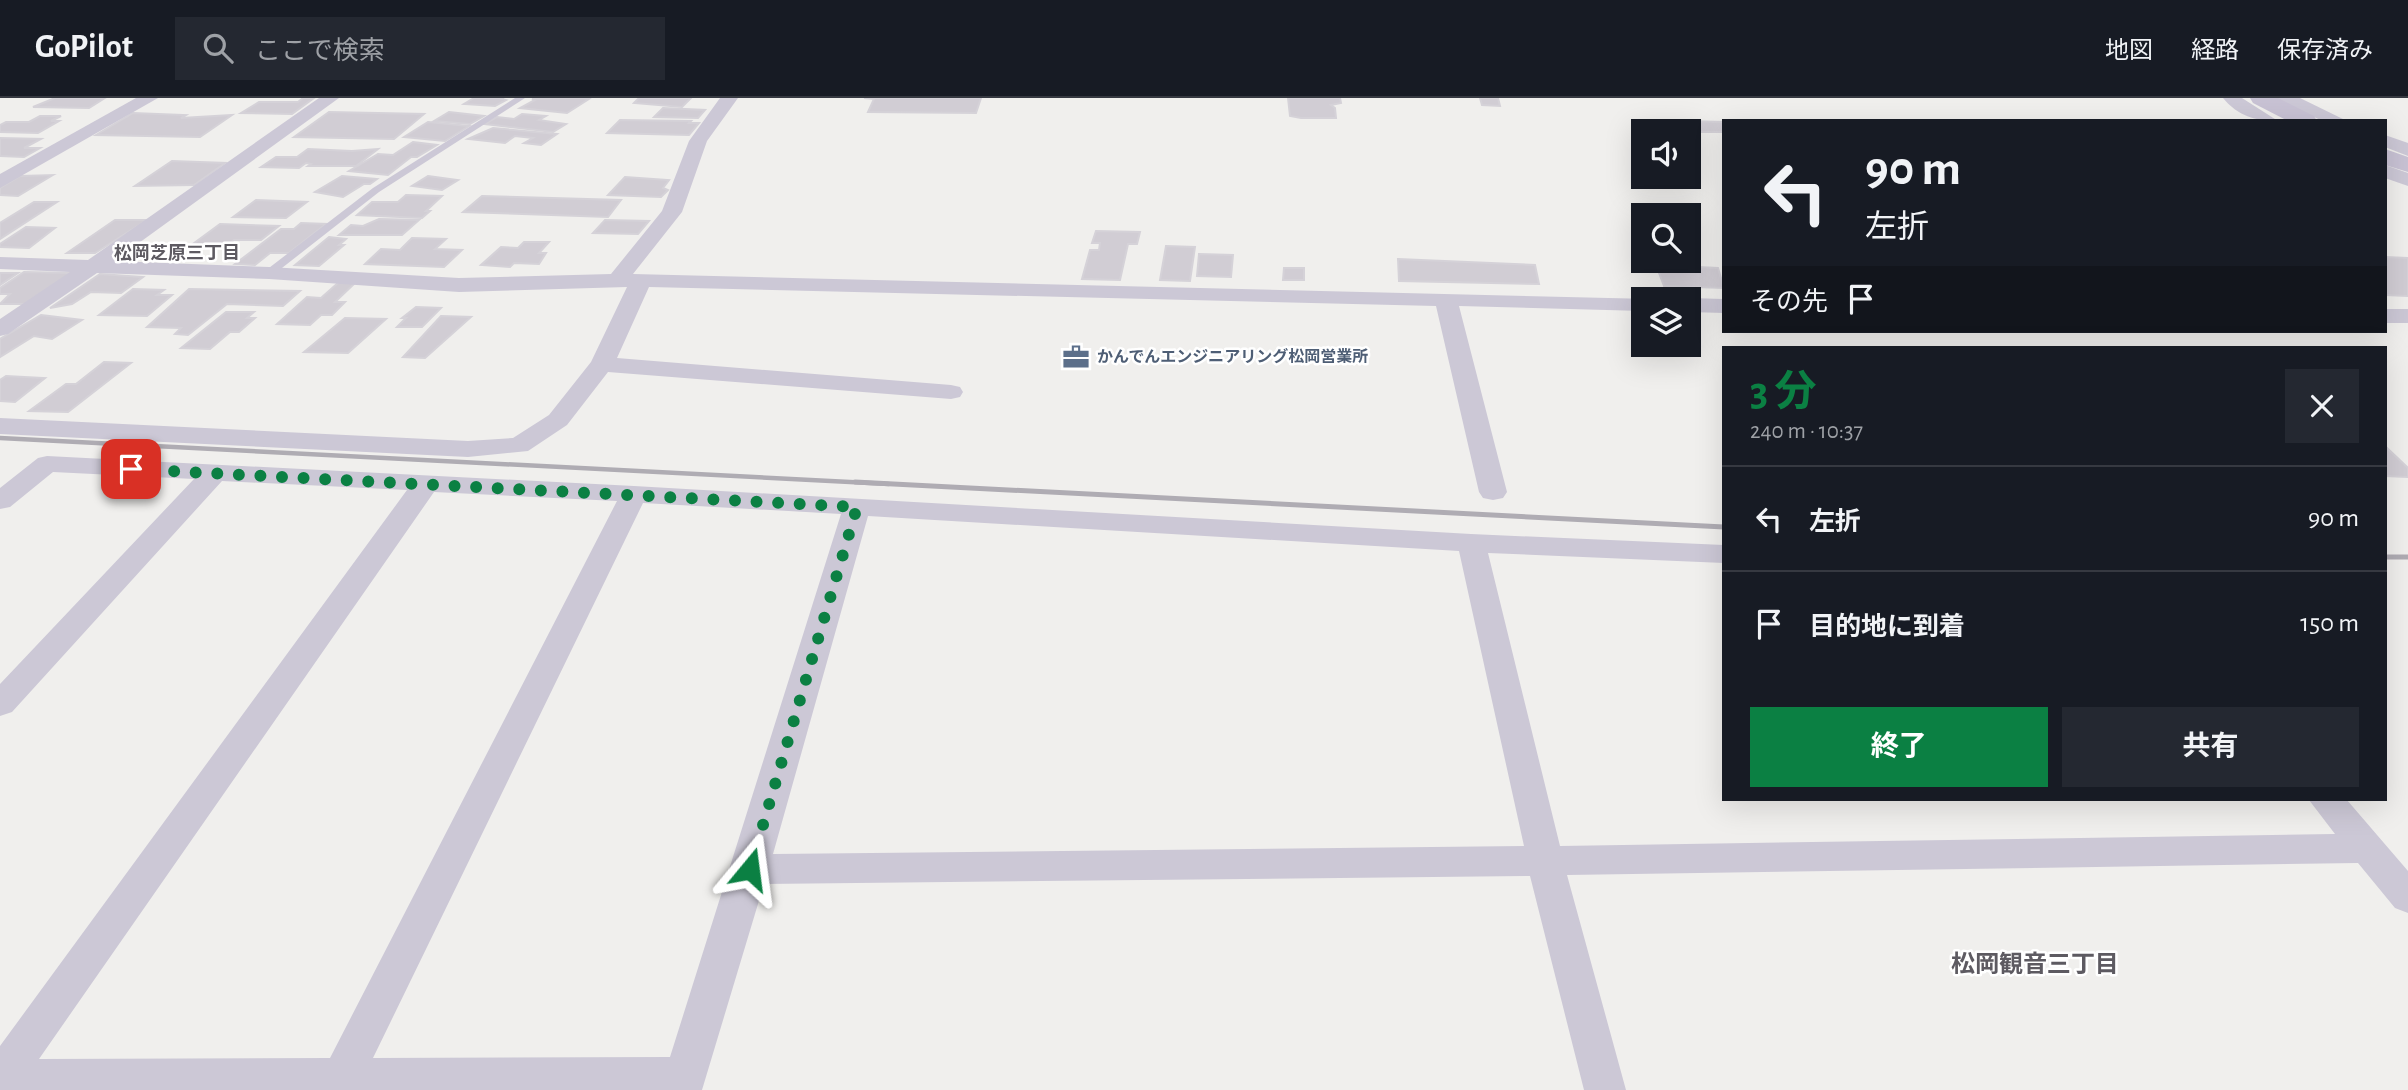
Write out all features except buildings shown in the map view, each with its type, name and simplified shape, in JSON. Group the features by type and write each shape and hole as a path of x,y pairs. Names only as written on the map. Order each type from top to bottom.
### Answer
{"main road":[{"path":"2261,98 2296,112"},
{"path":"2387,157 2408,165"}],"street":[{"path":"0,182 149,98"},
{"path":"0,329 330,98"},
{"path":"0,426 468,449 519,445 558,420 602,364 629,280 672,212 698,141 729,98"},
{"path":"2232,98 2265,119"},
{"path":"2296,112 2329,119"},
{"path":"2387,141 2408,150"},
{"path":"2387,172 2408,180"},
{"path":"0,263 269,273 459,285 629,280 1631,304"},
{"path":"1446,299 1493,492"},
{"path":"1701,305 1722,306"},
{"path":"2387,316 2408,316"},
{"path":"602,364 951,392"},
{"path":"0,501 47,464 634,494 1471,543 1722,554"},
{"path":"0,704 214,474"},
{"path":"1,1079 425,485"},
{"path":"343,1076 634,494"},
{"path":"1,1079 343,1076 683,1084 857,507"},
{"path":"1471,543 1545,861 1605,1090"},
{"path":"2328,801 2408,897"},
{"path":"750,869 1545,861 2367,848"}],"lane":[{"path":"269,273 376,190 521,98"}],"railway":[{"path":"0,438 889,484"},
{"path":"855,482 1722,527"},
{"path":"2387,557 2408,557"}],"place":[{"name":"かんでんエンジニアリング松岡営業所","path":"1076,357"}],"district":[{"name":"松岡芝原三丁目","path":"177,254"},
{"name":"松岡観音三丁目","path":"2035,965"}],"route":[{"path":"131,469 857,507 750,869"}]}
